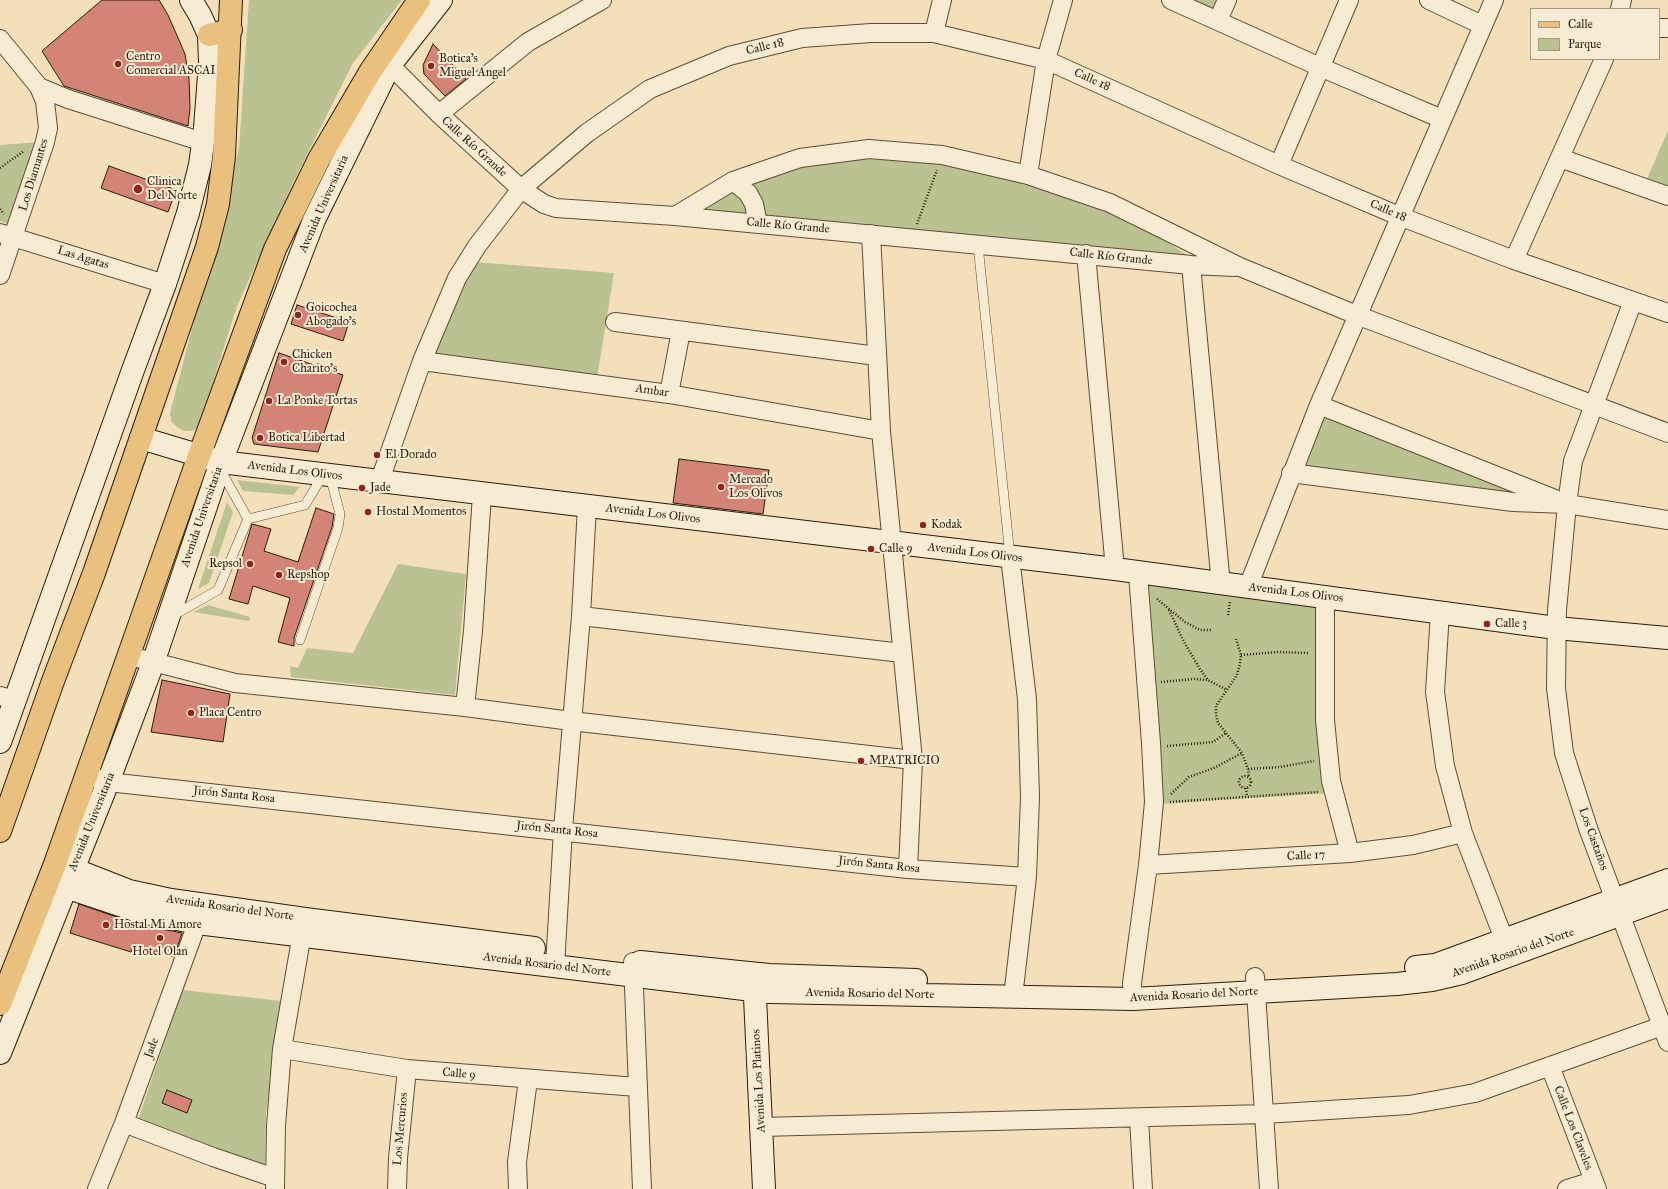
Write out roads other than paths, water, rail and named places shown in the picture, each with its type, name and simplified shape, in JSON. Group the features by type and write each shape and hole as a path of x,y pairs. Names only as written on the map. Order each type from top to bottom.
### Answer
{"main road":[{"name":"Avenida Universitaria","path":"0,1004 55,864 130,656 199,456 275,249 319,159 370,72 419,0"},
{"path":"0,831 53,681 94,573 207,247 218,204 224,156 231,30 226,3"},
{"path":"209,35 231,30"}],"street":[{"path":"0,742 7,698 133,370 165,284 188,213 203,142 209,92 209,35 200,14 191,0"},
{"name":"Avenida Universitaria","path":"0,1053 108,782 153,663 220,465 314,220 390,65 440,0"},
{"path":"439,114 528,42 602,0"},
{"path":"934,33 942,0"},
{"path":"1028,175 1046,60 1063,0"},
{"path":"1171,0 1320,67 1442,119"},
{"path":"1218,20 1227,0"},
{"path":"1279,165 1349,0"},
{"path":"1429,0 1482,25"},
{"path":"1248,587 1291,473 1359,316 1399,216 1494,0"},
{"name":"Calle 18","path":"521,189 586,133 650,89 729,56 802,38 871,33 934,33 1046,60 1279,165 1399,216 1514,260 1668,313"},
{"name":"Los Diamantes","path":"0,39 39,87 45,101 48,128 45,142 7,235 0,275"},
{"path":"1514,260 1604,60"},
{"name":"Calle Río Grande","path":"390,65 439,114 521,189 544,204 556,208 676,216 1191,265 1240,267"},
{"path":"39,87 68,99 203,142"},
{"path":"676,216 733,181 800,158 869,149 942,155 1028,175 1110,203 1240,267 1359,316 1668,433"},
{"path":"1560,158 1668,196"},
{"path":"733,181 748,193 754,204 758,224"},
{"path":"380,480 422,361 458,278 477,246 521,189"},
{"path":"871,234 881,431 913,760 908,868"},
{"name":"Las Agatas","path":"7,235 165,284"},
{"path":"1086,254 1115,569"},
{"path":"1191,265 1225,592"},
{"name":"Los Castaños","path":"1633,301 1573,461 1567,504 1556,628 1556,688 1564,754 1588,828 1619,907 1665,1034"},
{"path":"615,322 877,356"},
{"path":"669,394 681,331"},
{"name":"Ambar","path":"422,361 669,394 881,431"},
{"path":"1320,405 1567,504"},
{"name":"Avenida Los Olivos","path":"141,438 199,456 220,465 380,480 482,494 1115,569 1225,592 1248,587 1556,628 1668,638"},
{"path":"1291,473 1513,502 1567,504 1667,517"},
{"path":"465,707 473,631 482,494"},
{"path":"556,959 563,830 581,616 587,506"},
{"path":"1010,557 1027,699 1030,797 1027,877 1014,990"},
{"path":"1132,991 1148,865 1154,802 1138,574"},
{"path":"1325,597 1325,720 1332,782 1350,853"},
{"path":"1440,612 1435,692 1445,766 1462,833 1507,947"},
{"path":"581,616 902,653"},
{"path":"130,656 235,683 465,707 571,721 913,760"},
{"name":"Jirón Santa Rosa","path":"87,774 108,782 908,868 1027,877"},
{"name":"Calle 17","path":"1148,865 1350,853 1413,845 1462,833"},
{"name":"Avenida Rosario del Norte","path":"69,878 141,912 200,914 556,959 762,983 1014,990 1132,991 1256,985 1435,965 1507,947 1619,907 1668,897"},
{"name":"Avenida Rosario del Norte","path":"1619,907 1668,880"},
{"name":"Jade","path":"97,1189 124,1123 200,914"},
{"path":"124,1123 213,1157 275,1184 276,1126 282,1049 303,927"},
{"path":"633,968 642,1189"},
{"name":"Avenida Los Platinos","path":"762,983 768,1127 777,1189"},
{"path":"1256,985 1269,1189"},
{"path":"768,1127 1265,1114 1409,1105 1475,1093 1550,1066 1665,1034"},
{"name":"Calle 9","path":"282,1049 407,1069 528,1080 637,1087"},
{"name":"Calle Los Claveles","path":"1550,1066 1595,1185"},
{"name":"Los Mercurios","path":"397,1189 398,1158 407,1069"},
{"path":"518,1189 517,1162 528,1080"},
{"path":"1139,1118 1143,1189"},
{"name":"Avenida Los Platinos","path":"764,1189 768,1127"},
{"path":"1567,1189 1595,1185"}],"lane":[{"path":"978,245 1010,557"},
{"path":"220,465 248,519"},
{"path":"248,519 305,505 326,475"},
{"path":"300,640 338,528 340,514 326,475"},
{"path":"168,619 218,590 248,519"}],"place":[{"name":"Centro Comercial ASCAI","path":"118,64"},
{"name":"Botica's Miguel Angel","path":"431,66"},
{"name":"Clinica Del Norte","path":"138,189"},
{"name":"Goicochea Abogado's","path":"298,315"},
{"name":"Chicken Charito's","path":"284,362"},
{"name":"La Ponke Tortas","path":"269,401"},
{"name":"Botica Libertad","path":"260,438"},
{"name":"El Dorado","path":"377,455"},
{"name":"Mercado Los Olivos","path":"721,487"},
{"name":"Jade","path":"362,488"},
{"name":"Hostal Momentos","path":"368,512"},
{"name":"Kodak","path":"923,525"},
{"name":"Calle 9","path":"871,549"},
{"name":"Repsol","path":"250,564"},
{"name":"Repshop","path":"279,575"},
{"name":"Calle 3","path":"1487,624"},
{"name":"Placa Centro","path":"191,713"},
{"name":"MPATRICIO","path":"861,761"},
{"name":"Hostal Mi Amore","path":"106,925"},
{"name":"Hotel Olan","path":"160,938"}]}
